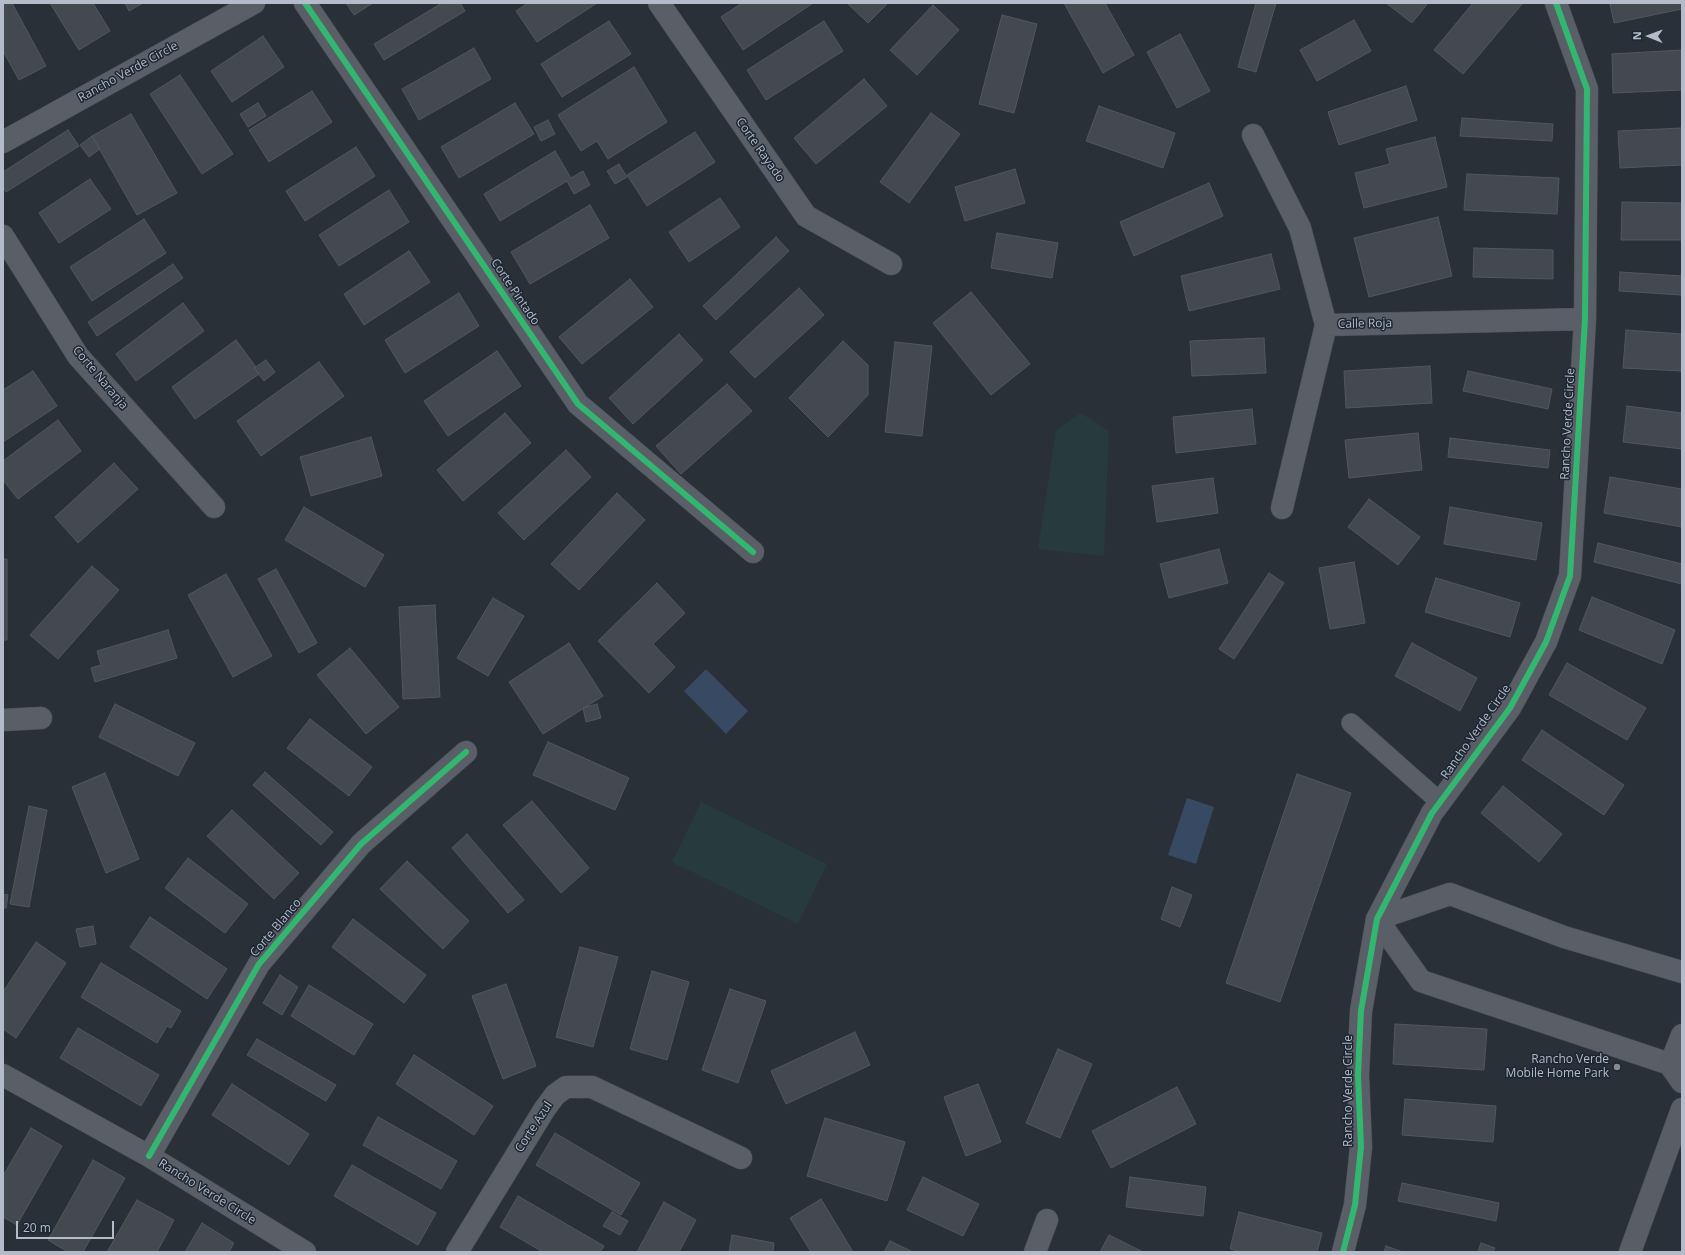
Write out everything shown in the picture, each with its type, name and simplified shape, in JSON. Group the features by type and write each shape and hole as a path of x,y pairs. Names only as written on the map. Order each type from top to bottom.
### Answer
{"main road":[{"path":"1678,1072 1682,1035"},
{"path":"1630,1252 1682,1109"}],"street":[{"name":"Rancho Verde Circle","path":"3,142 254,3"},
{"name":"Corte Pintado","path":"305,3 578,404 753,552"},
{"name":"Corte Rayado","path":"659,3 806,216 891,264"},
{"name":"Rancho Verde Circle","path":"1343,1252 1355,1205 1357,1190 1361,1147 1358,1075 1361,1011 1377,919 1432,813 1510,708 1546,642 1570,576 1585,319 1587,89 1556,3"},
{"name":"Calle Roja","path":"1253,135 1300,228 1326,325 1585,319"},
{"name":"Corte Naranja","path":"3,236 78,356 214,507"},
{"path":"1282,508 1326,325"},
{"path":"3,720 41,718"},
{"name":"Corte Blanco","path":"149,1156 259,964 361,844 466,752"},
{"path":"1678,1072 1421,981 1377,919 1450,894 1564,937 1682,972"},
{"name":"Rancho Verde Circle","path":"3,1075 149,1156 305,1252"},
{"name":"Corte Azul","path":"457,1252 544,1110 555,1095 566,1087 592,1087 741,1158"},
{"path":"1035,1252 1047,1220"}],"lane":[{"path":"1351,723 1440,802"}],"green space":[{"path":"1081,413 1109,431 1104,556 1038,549 1056,430"},
{"path":"701,802 827,864 798,924 672,862"}],"water":[{"path":"706,669 748,711 726,734 684,691"},
{"path":"1187,798 1214,807 1196,864 1168,855"}],"building":[{"path":"3,3 12,3 46,66 19,80 3,51"},
{"path":"50,3 93,3 110,31 79,50"},
{"path":"125,3 143,3 129,11"},
{"path":"346,3 373,3 354,15"},
{"path":"442,3 460,3 465,11 384,60 374,44"},
{"path":"528,3 597,3 537,42 516,11"},
{"path":"742,3 813,3 743,50 721,17"},
{"path":"847,3 888,3 868,23"},
{"path":"1064,3 1105,3 1134,55 1103,73"},
{"path":"1256,3 1276,3 1256,72 1238,67"},
{"path":"1386,3 1428,3 1412,23"},
{"path":"1473,3 1523,3 1463,74 1434,50"},
{"path":"1682,3 1682,9 1614,23 1610,4"},
{"path":"933,5 959,30 917,75 890,50"},
{"path":"1002,15 1037,24 1014,113 979,104"},
{"path":"1354,20 1371,51 1317,81 1300,50"},
{"path":"609,21 631,54 562,97 541,64"},
{"path":"824,21 843,51 766,100 747,70"},
{"path":"1180,34 1210,91 1177,108 1147,52"},
{"path":"263,36 284,67 232,102 211,71"},
{"path":"474,48 491,79 419,120 402,89"},
{"path":"1682,50 1682,90 1613,93 1612,54"},
{"path":"634,67 667,122 608,159 597,141 581,151 558,115"},
{"path":"180,75 233,154 202,174 150,94"},
{"path":"864,79 887,106 816,164 794,138"},
{"path":"1406,86 1417,120 1339,145 1328,112"},
{"path":"312,91 332,122 269,162 249,130"},
{"path":"258,103 266,116 248,127 240,114"},
{"path":"515,103 534,134 459,178 441,147"},
{"path":"1099,106 1175,133 1163,168 1086,141"},
{"path":"931,113 960,134 909,203 880,182"},
{"path":"131,114 177,193 137,215 92,136"},
{"path":"1462,118 1553,124 1552,141 1460,136"},
{"path":"548,120 555,134 541,141 534,127"},
{"path":"1682,128 1682,165 1620,168 1618,131"},
{"path":"68,130 79,146 6,192 3,187 3,172"},
{"path":"695,132 715,162 647,206 627,175"},
{"path":"92,136 100,149 89,157 80,145"},
{"path":"1435,137 1447,187 1364,208 1355,173 1390,164 1386,149"},
{"path":"356,147 375,176 305,221 286,191"},
{"path":"555,151 571,178 583,171 590,185 574,194 567,181 500,221 484,194"},
{"path":"619,164 627,177 615,184 607,171"},
{"path":"1015,169 1025,203 965,221 955,187"},
{"path":"1467,174 1559,178 1557,214 1464,210"},
{"path":"90,179 111,209 59,243 39,213"},
{"path":"1209,183 1223,216 1134,256 1120,222"},
{"path":"389,190 409,222 339,266 319,235"},
{"path":"720,198 740,227 689,262 669,232"},
{"path":"1622,202 1682,203 1682,240 1621,240"},
{"path":"590,205 609,238 530,284 511,252"},
{"path":"1438,217 1452,276 1369,297 1354,238"},
{"path":"144,219 166,253 92,301 70,267"},
{"path":"997,233 1058,243 1052,278 991,268"},
{"path":"776,237 789,251 716,320 703,306"},
{"path":"1474,248 1553,250 1553,279 1473,277"},
{"path":"409,251 430,282 364,325 344,294"},
{"path":"1271,254 1280,289 1189,311 1181,276"},
{"path":"173,264 183,278 97,336 88,322"},
{"path":"1620,272 1682,276 1682,295 1619,291"},
{"path":"630,279 653,307 582,364 559,337"},
{"path":"799,288 824,315 755,378 730,352"},
{"path":"971,292 1030,364 991,395 933,323"},
{"path":"459,293 479,326 405,373 385,340"},
{"path":"183,303 204,331 136,381 116,354"},
{"path":"1626,330 1682,334 1682,371 1623,368"},
{"path":"679,334 703,360 633,424 609,398"},
{"path":"1264,338 1266,373 1192,376 1190,341"},
{"path":"236,340 256,367 254,368 259,374 195,419 172,387"},
{"path":"843,341 868,365 868,395 828,437 789,398"},
{"path":"895,342 932,346 922,436 885,432"},
{"path":"497,351 521,386 448,436 424,401"},
{"path":"266,360 275,372 264,381 254,368"},
{"path":"319,362 344,396 261,456 237,421"},
{"path":"1430,366 1432,403 1346,408 1344,371"},
{"path":"33,371 57,406 3,442 3,390"},
{"path":"1468,371 1552,389 1548,409 1463,391"},
{"path":"727,384 752,411 681,474 656,446"},
{"path":"1627,406 1682,413 1682,449 1623,442"},
{"path":"1252,409 1256,444 1176,453 1173,417"},
{"path":"505,413 531,443 463,501 437,470"},
{"path":"58,420 81,451 18,499 3,480 3,461"},
{"path":"1418,433 1422,470 1349,478 1345,440"},
{"path":"371,437 382,476 311,496 300,457"},
{"path":"1450,438 1550,450 1548,468 1448,457"},
{"path":"566,450 591,477 524,540 498,513"},
{"path":"114,463 138,489 78,543 55,517"},
{"path":"1610,477 1682,489 1682,527 1604,513"},
{"path":"1213,478 1218,513 1157,522 1152,486"},
{"path":"617,493 645,520 579,590 551,564"},
{"path":"1369,499 1420,537 1398,565 1348,527"},
{"path":"304,507 384,555 365,587 285,540"},
{"path":"1450,507 1542,523 1536,560 1444,544"},
{"path":"1598,543 1682,564 1682,584 1594,562"},
{"path":"1219,549 1228,583 1169,598 1160,564"},
{"path":"3,559 7,559 7,640 3,640"},
{"path":"1354,562 1365,623 1330,629 1319,568"},
{"path":"92,566 119,590 58,659 30,635"},
{"path":"276,569 317,643 299,653 258,579"},
{"path":"1269,573 1284,583 1234,659 1219,649"},
{"path":"226,574 272,656 233,677 188,595"},
{"path":"1436,578 1520,603 1510,637 1425,612"},
{"path":"657,583 685,613 653,644 675,667 649,693 598,641"},
{"path":"1592,597 1675,630 1662,664 1579,630"},
{"path":"493,598 524,616 488,676 457,658"},
{"path":"435,605 440,697 403,699 399,607"},
{"path":"168,630 177,658 95,682 91,668 101,665 97,651"},
{"path":"569,643 603,696 543,734 509,682"},
{"path":"1412,643 1477,678 1460,711 1395,676"},
{"path":"350,648 399,707 366,734 317,675"},
{"path":"1567,663 1646,708 1627,740 1549,695"},
{"path":"115,704 195,743 178,776 99,737"},
{"path":"597,704 601,718 586,722 583,708"},
{"path":"310,719 372,767 349,796 287,748"},
{"path":"1542,730 1624,785 1604,815 1522,760"},
{"path":"548,742 629,778 615,810 533,775"},
{"path":"265,772 333,832 321,845 253,785"},
{"path":"105,773 139,859 106,873 72,787"},
{"path":"1297,774 1351,793 1280,1002 1226,983"},
{"path":"1503,786 1562,834 1539,862 1481,813"},
{"path":"532,801 589,868 561,893 503,825"},
{"path":"29,806 47,810 29,907 10,904"},
{"path":"232,810 299,873 274,899 207,836"},
{"path":"467,834 524,900 508,913 452,848"},
{"path":"188,858 248,904 225,933 165,888"},
{"path":"407,861 469,921 443,949 380,889"},
{"path":"1172,887 1192,895 1180,927 1161,919"},
{"path":"3,894 8,895 6,908 3,908"},
{"path":"150,917 227,969 207,999 130,947"},
{"path":"353,919 426,975 404,1003 332,947"},
{"path":"93,926 96,944 80,947 76,929"},
{"path":"36,942 66,963 16,1038 3,1029 3,992"},
{"path":"580,947 618,957 593,1047 556,1037"},
{"path":"101,963 181,1011 171,1028 167,1026 157,1043 81,997"},
{"path":"652,971 689,982 667,1060 630,1049"},
{"path":"280,975 298,987 282,1015 263,1003"},
{"path":"506,984 536,1066 503,1079 472,996"},
{"path":"309,985 373,1024 354,1055 291,1016"},
{"path":"730,989 766,1001 738,1083 702,1070"},
{"path":"1395,1024 1487,1029 1484,1070 1393,1064"},
{"path":"78,1028 159,1075 141,1106 60,1058"},
{"path":"855,1032 870,1065 786,1104 771,1071"},
{"path":"257,1039 336,1085 326,1101 247,1055"},
{"path":"1058,1049 1092,1064 1060,1138 1026,1123"},
{"path":"414,1055 493,1106 474,1135 396,1084"},
{"path":"232,1084 309,1134 289,1165 212,1115"},
{"path":"978,1084 1001,1142 966,1156 944,1097"},
{"path":"1177,1087 1196,1124 1111,1168 1092,1131"},
{"path":"1405,1099 1496,1106 1493,1142 1402,1135"},
{"path":"378,1117 457,1161 441,1189 363,1145"},
{"path":"825,1118 905,1142 887,1201 807,1176"},
{"path":"31,1128 62,1146 17,1225 3,1217 3,1176"},
{"path":"555,1133 640,1183 621,1215 536,1165"},
{"path":"93,1160 125,1178 83,1252 68,1252 48,1240"},
{"path":"352,1165 436,1213 418,1245 334,1196"},
{"path":"923,1177 979,1204 963,1236 907,1210"},
{"path":"1130,1177 1206,1187 1203,1216 1126,1207"},
{"path":"1402,1183 1499,1203 1496,1221 1398,1201"},
{"path":"518,1196 604,1246 600,1252 543,1252 500,1227"},
{"path":"821,1199 853,1252 811,1252 790,1218"},
{"path":"137,1200 174,1220 157,1252 107,1252"},
{"path":"664,1202 696,1220 679,1252 637,1252"},
{"path":"612,1212 628,1221 620,1235 603,1226"},
{"path":"1239,1212 1322,1233 1317,1252 1243,1252 1230,1249"},
{"path":"202,1223 234,1243 229,1252 185,1252"},
{"path":"732,1235 774,1243 773,1252 729,1252"},
{"path":"1109,1235 1143,1252 1100,1252"},
{"path":"890,1241 913,1252 884,1252"},
{"path":"1481,1243 1495,1248 1493,1252 1478,1252"},
{"path":"1386,1246 1403,1252 1384,1252"}],"cycle path":[{"path":"305,3 578,404 753,552"},
{"path":"1343,1252 1355,1205 1361,1147 1358,1075 1361,1011 1377,919 1432,813 1510,708 1546,642 1570,576 1585,319 1587,89 1556,3"},
{"path":"149,1156 259,964 361,844 466,752"}],"place":[{"name":"Rancho Verde Mobile Home Park","path":"1617,1067"}]}
